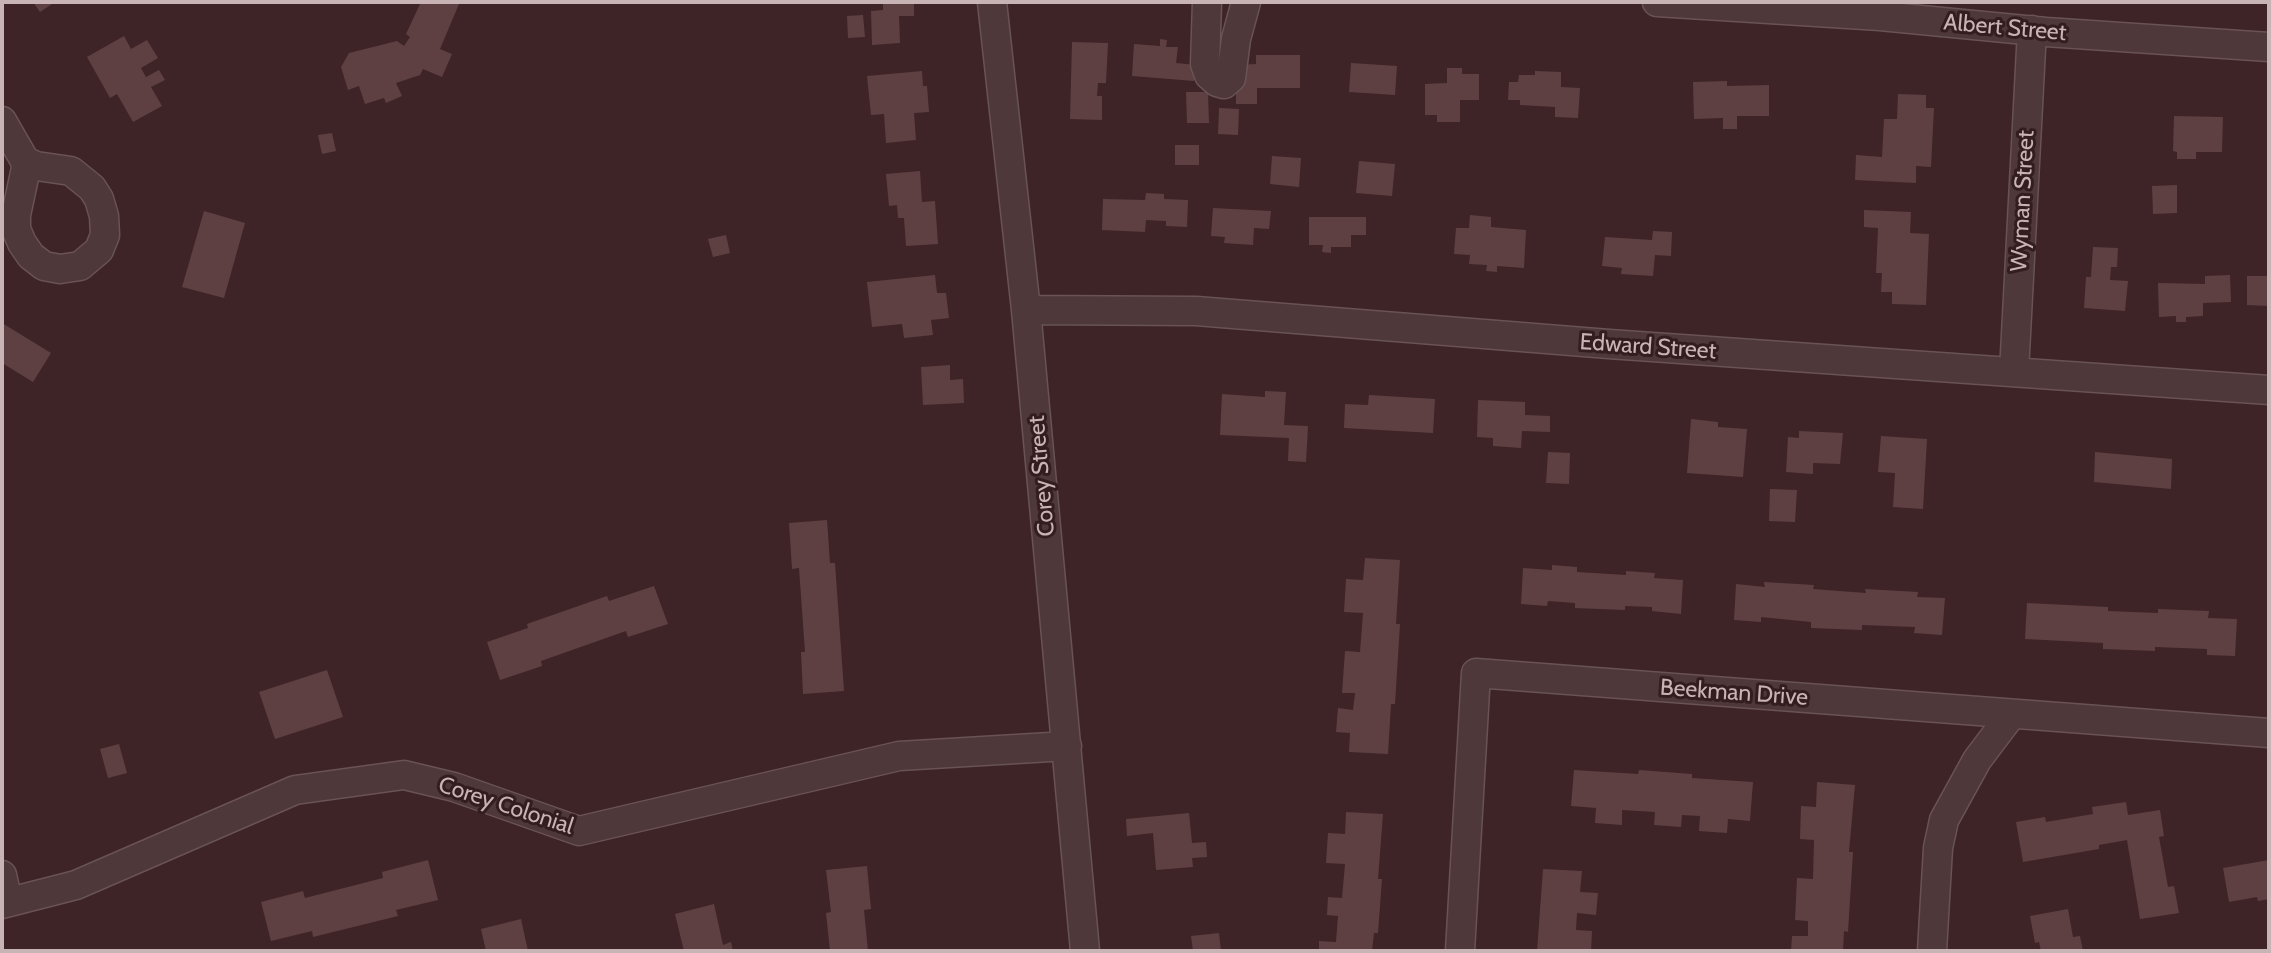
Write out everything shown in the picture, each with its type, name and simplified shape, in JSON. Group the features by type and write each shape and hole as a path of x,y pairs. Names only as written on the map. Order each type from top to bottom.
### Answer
{"street":[{"name":"Corey Street","path":"992,2 1026,310 1085,951"},
{"path":"1208,2 1205,64 1209,75 1224,84 1231,78 1236,39 1246,2"},
{"name":"Albert Street","path":"1657,2 1880,16 2269,47"},
{"name":"Wyman Street","path":"2014,372 2032,30"},
{"path":"2,121 25,161"},
{"name":"Edward Street","path":"1026,310 1196,312 2269,390"},
{"name":"Beekman Drive","path":"1460,951 1476,673 2269,733"},
{"path":"1933,951 1938,848 1944,820 1977,760 2011,715"},
{"name":"Corey Colonial","path":"5,903 76,885 295,790 404,775 454,787 579,831 899,756 1067,746"},
{"path":"2,875 5,903"}],"building":[{"path":"33,2 55,2 40,12"},
{"path":"421,2 459,4 440,49 452,54 442,77 423,69 420,75 396,83 402,96 386,103 384,98 365,104 359,86 348,90 341,67 349,53 397,41 404,46 410,37 406,34"},
{"path":"883,2 914,2 914,16 899,16 900,43 872,45 871,11 883,10"},
{"path":"863,15 865,37 848,38 847,16"},
{"path":"124,36 131,49 147,40 158,58 141,68 146,77 159,70 165,80 151,87 162,106 133,122 117,94 110,98 87,57"},
{"path":"1160,39 1167,40 1166,47 1178,47 1176,63 1196,65 1194,81 1132,76 1134,44 1160,46"},
{"path":"1072,42 1108,43 1106,83 1098,83 1097,96 1102,96 1102,120 1070,119"},
{"path":"1256,55 1300,55 1300,88 1257,88 1257,104 1236,104 1236,65 1256,64"},
{"path":"1351,63 1397,66 1395,95 1349,92"},
{"path":"1447,68 1462,68 1462,74 1479,74 1479,100 1460,100 1460,122 1437,122 1437,115 1425,115 1425,84 1447,83"},
{"path":"922,71 923,86 927,86 929,112 914,113 916,140 886,143 884,114 871,115 867,76"},
{"path":"1535,71 1561,72 1561,87 1580,88 1578,118 1555,117 1555,107 1520,105 1520,100 1508,100 1509,82 1518,82 1519,75 1535,75"},
{"path":"1727,81 1727,86 1769,85 1769,116 1737,116 1737,129 1723,129 1723,118 1694,119 1693,82"},
{"path":"1186,92 1208,92 1209,123 1187,123"},
{"path":"1898,94 1926,95 1926,108 1934,108 1931,167 1916,166 1916,183 1855,180 1856,155 1882,157 1884,119 1897,119"},
{"path":"1219,108 1239,109 1238,135 1218,134"},
{"path":"2174,116 2223,117 2222,152 2196,152 2196,159 2177,159 2177,152 2173,151"},
{"path":"332,133 336,151 322,154 318,135"},
{"path":"1175,145 1199,145 1199,165 1175,165"},
{"path":"1272,156 1301,158 1299,187 1270,184"},
{"path":"1359,161 1395,164 1392,196 1356,193"},
{"path":"920,171 922,202 935,201 938,244 906,246 904,218 898,218 897,205 889,206 886,174"},
{"path":"2177,185 2177,213 2153,214 2152,186"},
{"path":"1146,193 1164,194 1164,199 1188,200 1187,227 1166,226 1166,221 1146,220 1145,232 1102,230 1103,199 1145,200"},
{"path":"1213,208 1271,211 1269,229 1254,228 1253,245 1224,243 1225,237 1211,236"},
{"path":"1864,210 1911,212 1910,233 1929,234 1926,305 1892,304 1892,292 1881,292 1882,273 1876,273 1878,228 1864,227"},
{"path":"204,211 245,223 224,298 182,287"},
{"path":"1470,215 1491,217 1491,227 1526,230 1524,268 1497,266 1497,272 1486,271 1487,265 1469,264 1470,255 1454,254 1456,228 1469,228"},
{"path":"1309,217 1366,217 1366,235 1351,235 1351,247 1331,247 1331,253 1322,252 1323,245 1309,245"},
{"path":"1653,231 1672,232 1671,256 1655,255 1653,276 1621,274 1622,268 1602,266 1605,237 1652,240"},
{"path":"726,235 730,253 713,257 708,239"},
{"path":"2093,247 2118,248 2117,267 2111,267 2110,280 2128,281 2125,311 2084,308 2086,277 2091,277"},
{"path":"935,275 937,293 946,293 949,318 931,320 933,335 904,338 902,324 872,327 867,282"},
{"path":"2230,275 2231,302 2203,303 2203,316 2186,317 2186,322 2176,322 2176,316 2159,317 2158,283 2205,284 2205,276"},
{"path":"2247,276 2269,276 2269,306 2247,305"},
{"path":"2,323 51,353 33,382 2,363"},
{"path":"950,365 950,380 963,379 964,403 923,405 921,367"},
{"path":"1265,391 1286,392 1284,425 1308,426 1306,462 1288,461 1289,438 1220,435 1222,394 1265,397"},
{"path":"1369,395 1435,399 1433,433 1344,428 1345,404 1368,405"},
{"path":"1478,400 1525,402 1525,415 1550,416 1550,432 1522,431 1521,448 1493,446 1493,438 1477,437"},
{"path":"1691,419 1718,422 1718,427 1747,429 1743,477 1687,473"},
{"path":"1799,431 1843,433 1840,464 1813,463 1813,474 1786,472 1788,437 1799,438"},
{"path":"1881,436 1927,439 1923,509 1893,507 1895,473 1878,472"},
{"path":"1548,452 1570,453 1569,484 1546,483"},
{"path":"2095,452 2172,459 2171,489 2094,482"},
{"path":"1770,489 1797,490 1795,522 1769,521"},
{"path":"827,520 830,563 835,563 844,691 803,694 801,652 805,652 799,568 792,569 789,523"},
{"path":"1365,558 1400,560 1396,624 1400,624 1395,704 1391,704 1388,754 1349,752 1350,733 1336,732 1338,708 1353,710 1355,693 1342,693 1345,651 1360,652 1363,613 1344,612 1346,579 1363,580"},
{"path":"1552,565 1577,567 1577,572 1626,575 1626,571 1655,573 1654,578 1683,580 1681,614 1652,611 1652,607 1625,606 1625,610 1575,608 1575,603 1548,601 1547,606 1521,604 1523,568 1552,570"},
{"path":"1764,582 1814,585 1813,589 1866,593 1865,589 1918,592 1917,597 1945,598 1942,635 1914,633 1915,627 1862,625 1862,630 1811,628 1811,622 1761,617 1761,622 1734,620 1736,584 1765,587"},
{"path":"654,586 668,624 628,637 626,631 541,661 542,666 500,680 487,642 528,628 527,624 607,596 609,601"},
{"path":"2027,603 2108,607 2108,611 2209,611 2208,618 2237,619 2235,656 2207,655 2207,649 2103,649 2103,643 2025,639"},
{"path":"327,670 343,717 275,739 259,692"},
{"path":"119,744 127,773 108,778 100,749"},
{"path":"1574,770 1638,774 1639,770 1692,774 1692,778 1753,782 1750,821 1728,819 1727,833 1699,831 1700,816 1682,815 1681,827 1654,825 1655,812 1622,810 1622,825 1595,823 1596,808 1571,806"},
{"path":"1817,782 1855,785 1849,852 1853,852 1848,932 1844,931 1843,951 1791,951 1792,936 1808,936 1808,921 1795,920 1797,878 1813,879 1814,840 1800,839 1801,806 1816,807"},
{"path":"2126,802 2128,815 2160,810 2164,836 2159,837 2168,887 2174,886 2179,913 2140,919 2127,840 2099,845 2099,849 2023,862 2016,822 2045,817 2046,822 2093,814 2092,807"},
{"path":"1346,812 1383,814 1378,879 1382,879 1378,933 1374,933 1372,951 1319,951 1319,941 1336,942 1338,916 1327,915 1328,897 1342,898 1345,864 1326,863 1328,833 1345,834"},
{"path":"1189,813 1192,843 1206,842 1207,857 1192,858 1193,867 1156,870 1153,833 1127,836 1126,819"},
{"path":"428,860 438,900 396,910 398,916 313,937 312,931 271,941 261,902 303,891 305,898 383,878 382,872"},
{"path":"2269,860 2269,899 2258,901 2257,897 2229,902 2223,868"},
{"path":"867,866 871,909 864,910 868,951 830,951 826,913 831,912 826,870"},
{"path":"1543,869 1582,871 1580,892 1598,893 1596,915 1577,913 1576,930 1592,931 1591,951 1537,951"},
{"path":"714,904 723,945 731,942 733,951 684,951 675,914"},
{"path":"2068,909 2073,937 2080,936 2083,951 2041,951 2039,942 2035,943 2030,916"},
{"path":"521,919 528,951 486,951 481,929"},
{"path":"1219,933 1221,951 1193,951 1191,936"}]}
